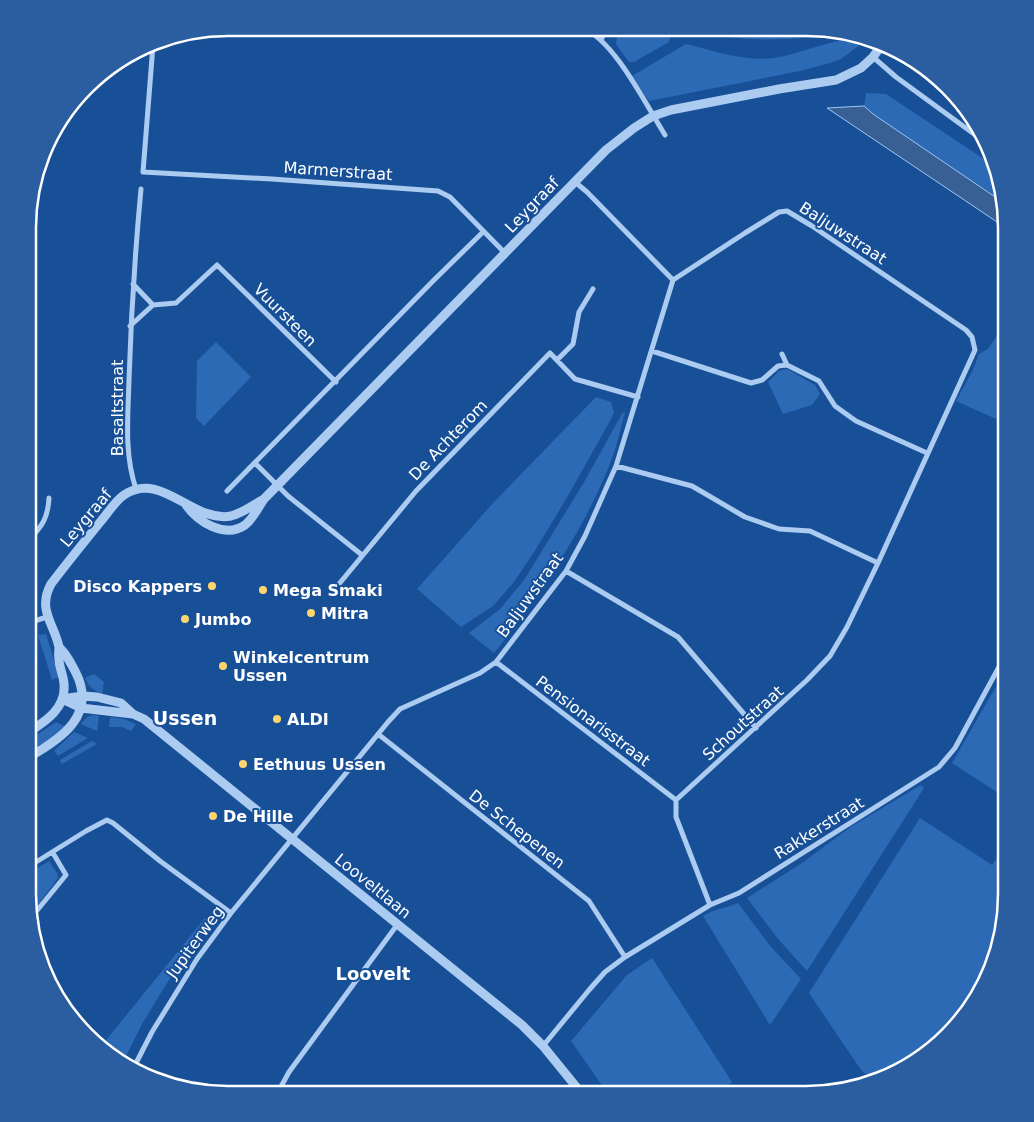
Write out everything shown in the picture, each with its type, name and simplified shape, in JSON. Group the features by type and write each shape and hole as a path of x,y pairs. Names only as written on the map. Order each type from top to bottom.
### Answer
{"street":[{"path":"595,36 601,40 626,72 665,135"},
{"path":"601,40 603,36"},
{"path":"877,50 873,57 896,77 969,128"},
{"name":"Marmerstraat","path":"152,52 143,172 438,191 450,197 505,254"},
{"name":"Leygraaf","path":"186,505 192,513 210,526 220,530 231,530 244,526 277,485 575,182 618,140 634,128 653,116 671,110 836,80 861,68 873,57"},
{"path":"575,182 672,280"},
{"name":"Basaltstraat","path":"136,489 130,466 127,438 130,326 141,190"},
{"name":"Baljuwstraat","path":"293,840 400,709 480,673 496,662 566,571 585,536 616,466 672,280 779,212 787,211 966,330 972,337 975,350 969,363"},
{"name":"Leygraaf","path":"227,492 483,232"},
{"name":"Vuursteen","path":"153,305 176,303 217,265 336,382"},
{"path":"130,326 153,305 133,284"},
{"path":"593,289 579,312 572,344 557,360 575,379 638,397"},
{"path":"652,351 751,383 762,380 778,366 787,365 819,381 835,406 856,421 927,454"},
{"name":"De Achterom","path":"339,584 416,490 550,353 557,360"},
{"path":"782,354 787,365"},
{"name":"Schoutstraat","path":"676,800 756,728 830,656 847,627 878,563 969,363"},
{"path":"255,463 277,485 362,555"},
{"path":"616,466 692,486 745,517 779,529 810,531 878,563"},
{"name":"Leygraaf","path":"36,752 62,735 73,724 81,708 82,696 78,678 67,656 59,647 47,617 45,608 50,584 119,499 136,489 155,488 186,505 212,515 229,516 239,513 264,499"},
{"path":"36,532 48,513 49,498"},
{"path":"566,571 678,637 756,728"},
{"path":"36,620 47,617"},
{"name":"Leygraaf","path":"59,647 58,659 64,684 62,699"},
{"name":"Pensionarisstraat","path":"496,662 676,800"},
{"name":"Rakkerstraat","path":"710,905 739,893 939,767 955,748 998,669"},
{"name":"Looveltlaan","path":"62,699 82,696 121,703 133,714"},
{"path":"36,727 54,714 62,699"},
{"name":"Looveltlaan","path":"62,699 81,708 133,714 144,719 522,1026 543,1046 576,1086"},
{"name":"De Schepenen","path":"378,734 589,901 625,957"},
{"path":"543,1046 605,972 625,957 710,905 676,817 676,800"},
{"path":"36,863 107,820 113,822 160,861 231,913"},
{"name":"Jupiterweg","path":"136,1062 178,988 231,913 293,840"},
{"path":"37,910 66,875 53,853"},
{"path":"281,1086 289,1072 397,925"}],"shaded area":[{"path":"617,36 671,36 669,42 634,62 629,62 616,44"},
{"path":"723,36 813,37 778,40"},
{"path":"844,40 860,44 841,59 830,63 800,71 649,101 632,76 686,44 730,55 763,59 783,56"},
{"path":"866,93 886,94 985,160 995,197 873,114 864,106"},
{"path":"864,106 995,197 997,222 827,108"},
{"path":"998,334 998,420 956,401 973,370 979,354 988,349"},
{"path":"216,342 251,377 204,426 196,418 197,361"},
{"path":"787,369 815,385 820,394 812,405 783,414 768,382 779,371"},
{"path":"596,397 611,402 614,412 569,494 514,582 493,606 461,627 417,589 494,502"},
{"path":"623,412 625,413 613,455 588,512 544,585 494,653 469,633 500,609 524,580 583,484"},
{"path":"46,634 59,677 52,680 38,635"},
{"path":"94,674 104,682 102,694 92,688 85,678"},
{"path":"998,683 998,793 952,763"},
{"path":"99,716 97,731 81,724 87,717"},
{"path":"110,717 124,719 136,724 131,731 122,727 109,727"},
{"path":"56,722 66,727 36,747 36,735"},
{"path":"74,732 88,738 58,756 54,751"},
{"path":"92,741 97,744 62,764 60,760"},
{"path":"921,785 924,788 807,971 779,940 747,898 802,863 852,826"},
{"path":"920,818 992,865 998,856 996,919 988,955 978,979 958,1011 923,1046 891,1066 870,1075 864,1073 809,993"},
{"path":"49,861 58,878 37,906 36,893 36,869"},
{"path":"738,903 771,947 801,979 770,1025 703,916"},
{"path":"205,918 210,922 167,983 142,1024 126,1056 105,1041"},
{"path":"652,958 732,1082 728,1086 602,1086 571,1041 627,975"}],"place":[{"name":"Disco Kappers","path":"212,586"},
{"name":"Mega Smaki","path":"263,590"},
{"name":"Mitra","path":"311,613"},
{"name":"Jumbo","path":"185,619"},
{"name":"Winkelcentrum Ussen","path":"223,666"},
{"name":"ALDI","path":"277,719"},
{"name":"Eethuus Ussen","path":"243,764"},
{"name":"De Hille","path":"213,816"}],"district":[{"name":"Ussen","path":"185,718"},
{"name":"Loovelt","path":"373,973"}]}
